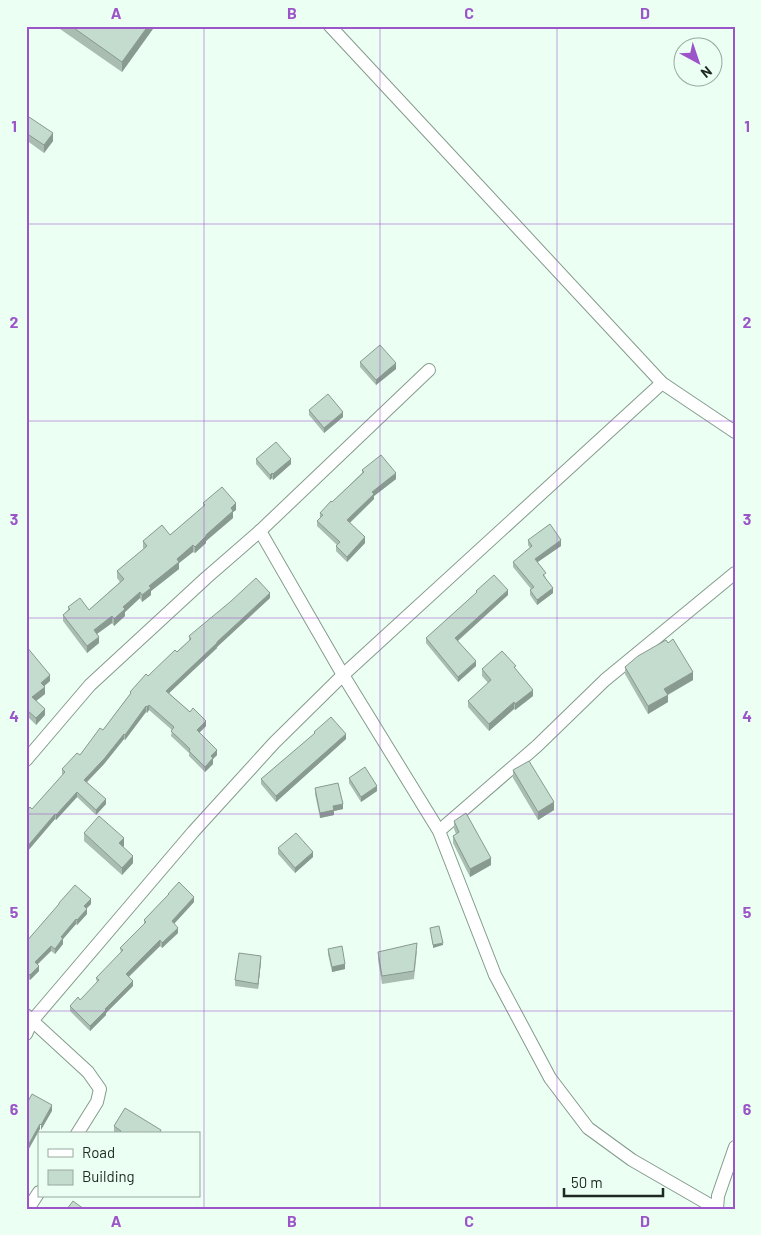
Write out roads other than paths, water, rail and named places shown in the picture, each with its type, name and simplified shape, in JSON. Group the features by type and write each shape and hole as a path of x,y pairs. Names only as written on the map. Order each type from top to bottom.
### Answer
{"street":[{"path":"330,26 662,383 735,432"},
{"path":"26,760 90,685 260,531 429,370"},
{"path":"26,1034 29,1018 274,743 343,675 662,383"},
{"path":"260,531 343,675 439,831 495,975 550,1078 588,1128 632,1160 717,1209 718,1196 735,1146"},
{"path":"439,831 537,746 605,680 735,573"},
{"path":"29,1018 88,1072 100,1089 97,1102 77,1132"},
{"path":"28,1209 38,1194"}]}
